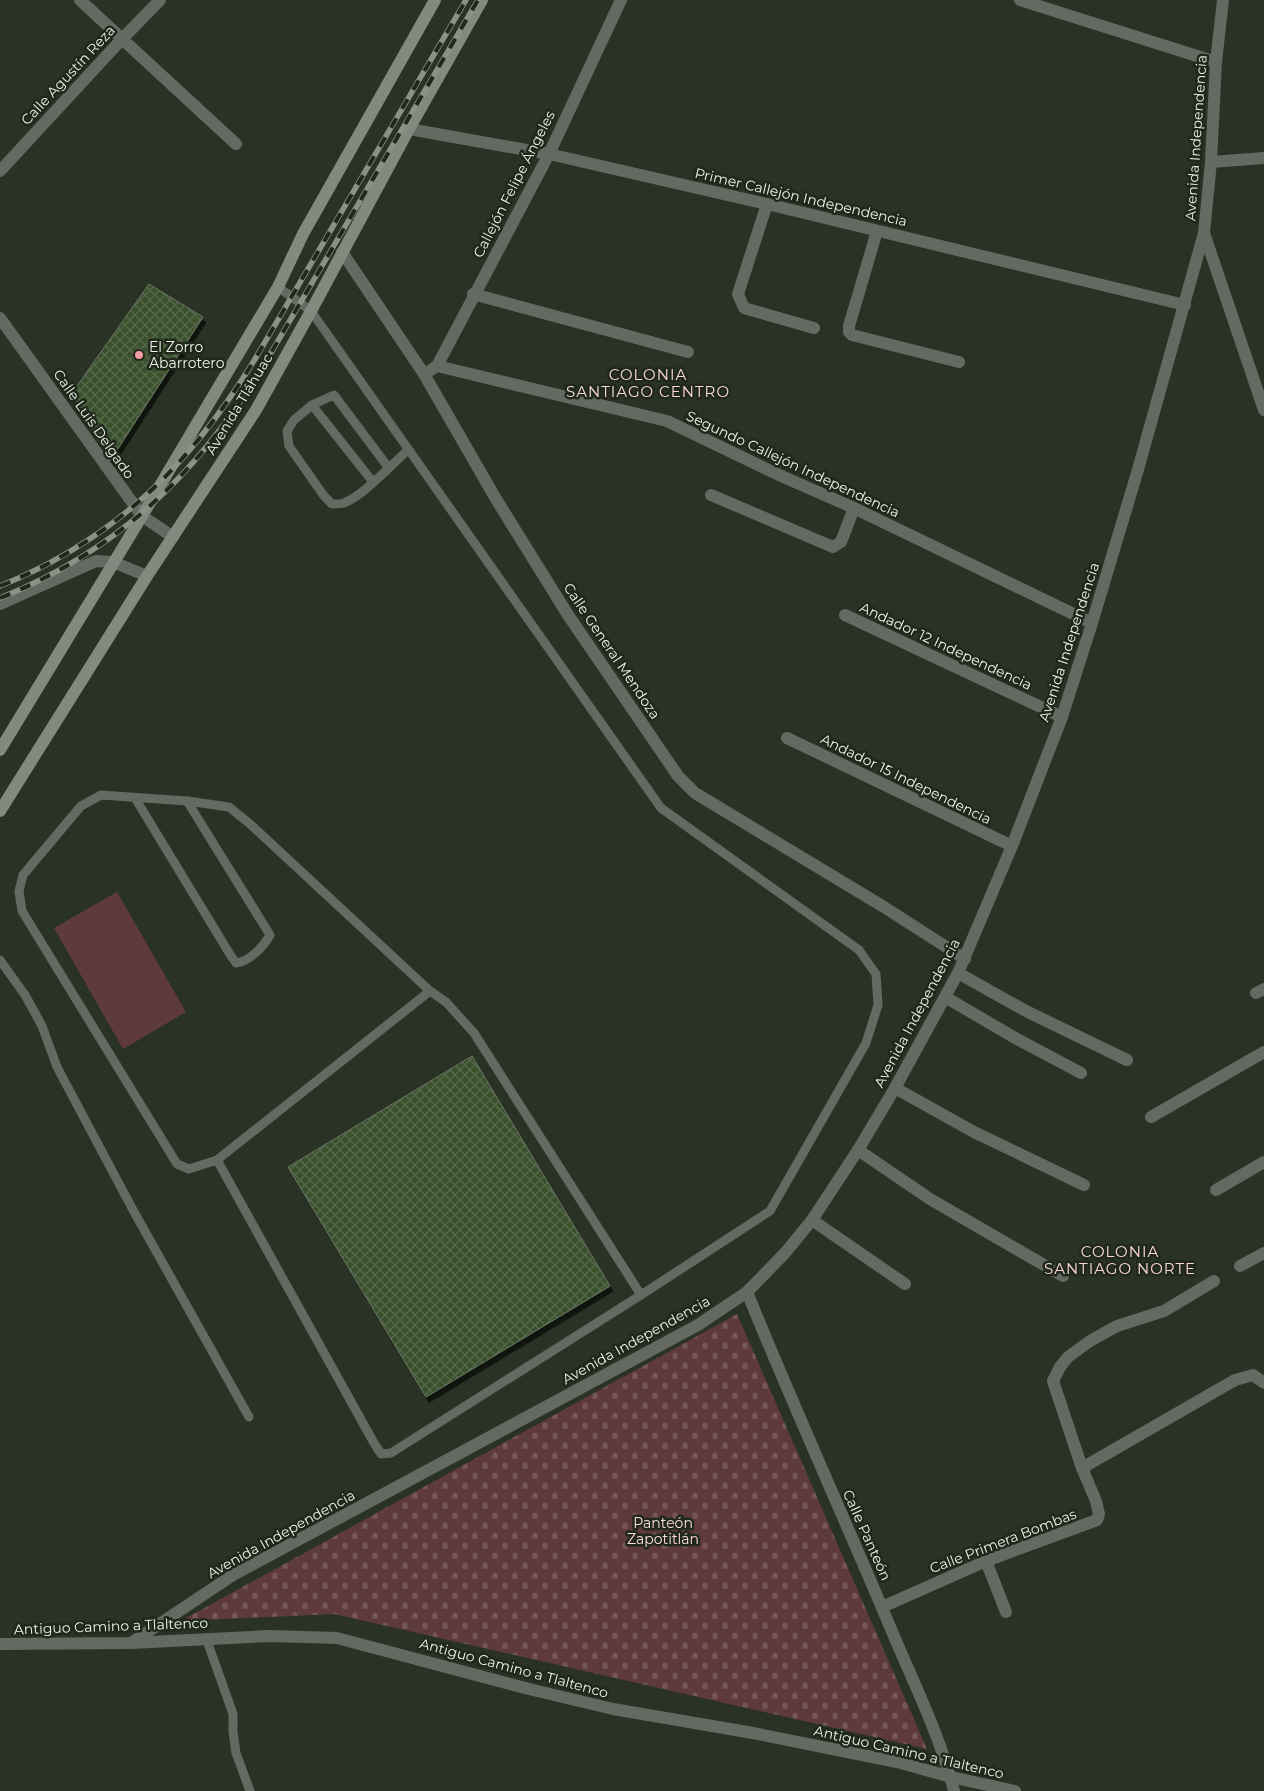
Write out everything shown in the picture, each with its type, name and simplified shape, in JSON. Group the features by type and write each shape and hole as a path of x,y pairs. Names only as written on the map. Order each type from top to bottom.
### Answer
{"main road":[{"name":"Avenida Tláhuac","path":"0,750 278,287 303,234 435,0"},
{"name":"Avenida Tláhuac","path":"0,812 147,576 256,410 312,311 409,129 482,0"}],"street":[{"path":"80,0 236,144"},
{"name":"Calle Agustín Reza","path":"0,171 160,0"},
{"name":"Callejón Felipe Ángeles","path":"437,366 549,154 621,0"},
{"path":"1020,0 1216,62"},
{"name":"Avenida Independencia","path":"131,1643 233,1575 698,1325 747,1292 785,1253 812,1220 858,1150 965,959 1012,846 1062,717 1137,473 1204,233 1212,162 1216,62 1223,0"},
{"name":"Primer Callejón Independencia","path":"409,129 549,154 767,204 1185,305"},
{"path":"1212,162 1264,158"},
{"path":"767,204 738,294 740,302 744,308 814,328"},
{"path":"877,231 848,332 852,335 959,362"},
{"path":"1204,233 1264,410"},
{"name":"Calle General Mendoza","path":"342,252 424,374 496,499 568,615 678,776 695,793 884,907 965,959"},
{"path":"474,294 688,352"},
{"name":"Calle Luis Delgado","path":"0,318 142,516 174,537"},
{"path":"424,374 437,366"},
{"name":"Segundo Callejón Independencia","path":"437,366 667,421 779,475 854,508 1092,623"},
{"path":"711,495 833,547 841,542 854,508"},
{"path":"0,604 96,561 113,562 147,576"},
{"name":"Andador 12 Independencia","path":"845,615 1062,717"},
{"name":"Andador 15 Independencia","path":"788,738 1012,846"},
{"path":"958,973 1026,1011 1127,1060"},
{"path":"945,997 1017,1039 1081,1073"},
{"path":"1151,1117 1264,1052"},
{"path":"894,1088 974,1132 1084,1185"},
{"path":"858,1150 930,1199 1063,1276"},
{"path":"1216,1190 1264,1162"},
{"path":"812,1220 905,1284"},
{"path":"1240,1266 1264,1253"},
{"name":"Calle Primera Bombas","path":"882,1607 986,1561 1097,1520 1099,1514 1096,1501 1082,1468 1053,1381 1068,1357 1090,1340 1117,1326 1164,1311 1214,1282"},
{"name":"Calle Panteón","path":"747,1292 777,1367 936,1736 951,1777 954,1791"},
{"path":"1082,1468 1235,1380 1253,1375 1264,1383"},
{"path":"986,1561 1006,1612"},
{"name":"Antiguo Camino a Tlaltenco","path":"0,1644 131,1643 270,1636 336,1638 613,1709 752,1733 897,1762 951,1777 1014,1791"}],"lane":[{"path":"217,1160 381,1454 391,1453 770,1211 866,1043 878,1005 876,974 859,950 661,808 312,311 278,287"},
{"path":"388,467 334,395 312,405 294,420 286,431 289,446 324,496 332,504 342,504 355,496 408,450"},
{"path":"312,405 373,482"},
{"path":"430,991 217,1160 189,1169 177,1164 22,911 19,890 23,876 81,806 101,795 229,806 430,991 446,1002 474,1032 641,1295"},
{"path":"135,798 231,956 236,963 242,963 266,943 270,935 187,801"},
{"path":"0,960 25,995 42,1026 57,1068 133,1210 249,1417"},
{"path":"206,1638 233,1714 236,1753 250,1791"}],"green space":[{"path":"117,892 186,1012 123,1049 54,928"},
{"name":"Panteón Zapotitlán","path":"737,1314 927,1749 334,1614 181,1621"}],"building":[{"name":"El Zorro Abarrotero","path":"149,284 203,317 110,461 72,393"},
{"path":"472,1056 610,1286 426,1397 288,1167"}],"railway":[{"path":"0,586 42,567 80,545 115,521 177,465 204,432 255,359 466,0"},
{"path":"0,598 43,579 83,556 119,531 153,503 213,439 265,363 478,0"}],"place":[{"name":"El Zorro Abarrotero","path":"139,355"}],"district":[{"name":"COLONIA SANTIAGO CENTRO","path":"648,382"},
{"name":"COLONIA SANTIAGO NORTE","path":"1120,1260"}]}
